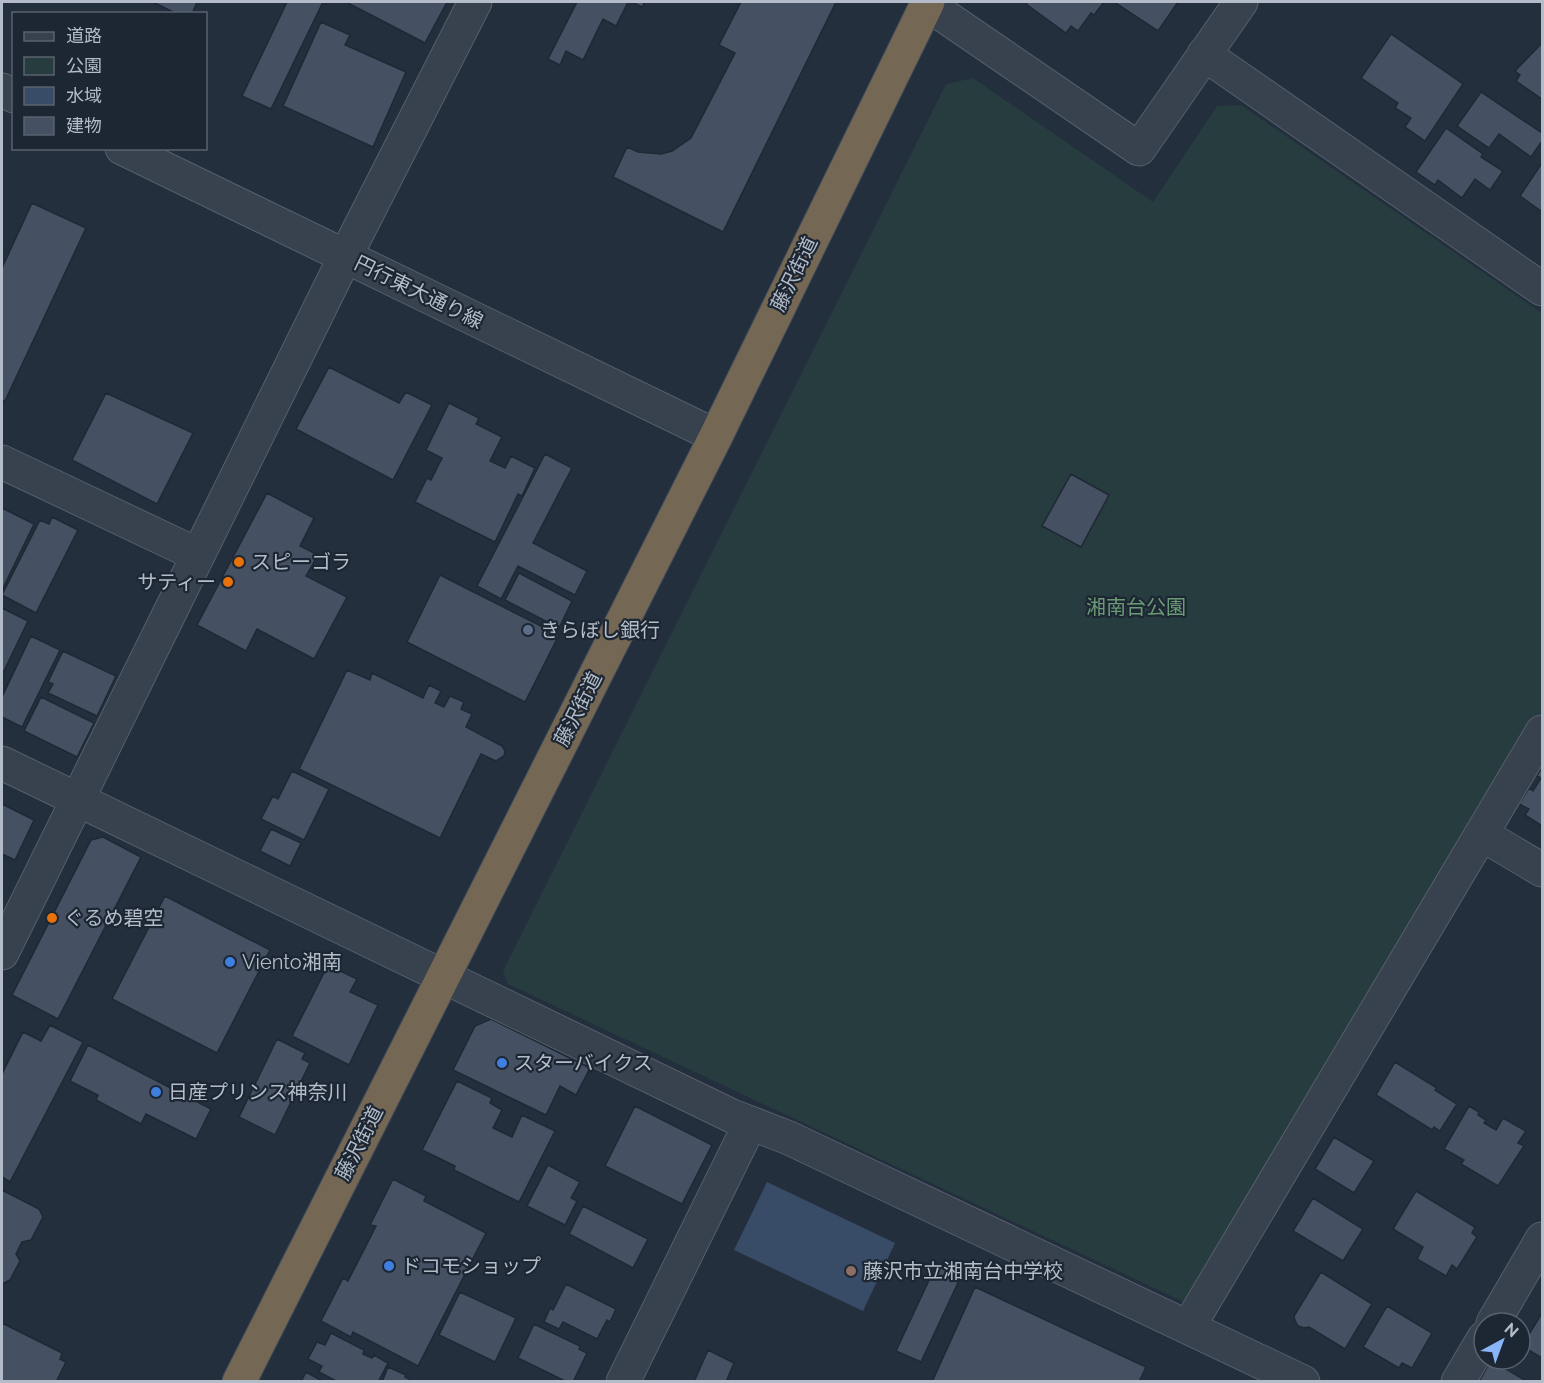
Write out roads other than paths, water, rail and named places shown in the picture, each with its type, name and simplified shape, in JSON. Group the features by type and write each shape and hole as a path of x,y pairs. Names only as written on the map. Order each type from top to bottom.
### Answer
{"highway":[{"name":"藤沢街道","path":"239,1382 716,436 928,3"}],"street":[{"path":"2,953 345,257 475,2"},
{"path":"928,3 1139,149 1241,2"},
{"path":"1204,54 1542,289"},
{"name":"円行東大通り線","path":"126,150 716,436"},
{"path":"2,462 198,555"},
{"path":"1189,1326 1483,835 1542,732"},
{"path":"2,763 750,1124 800,1143 1303,1382"},
{"path":"1483,835 1542,870"},
{"path":"623,1382 750,1124"},
{"path":"1500,1311 1542,1239"},
{"path":"1458,1382 1472,1358"}],"water":[{"path":"767,1182 895,1243 863,1311 734,1250"}],"place":[{"name":"スピーゴラ","path":"239,562"},
{"name":"サティー","path":"228,582"},
{"name":"きらぼし銀行","path":"528,630"},
{"name":"ぐるめ碧空","path":"52,918"},
{"name":"Viento湘南","path":"230,962"},
{"name":"スターバイクス","path":"502,1063"},
{"name":"日産プリンス神奈川","path":"156,1092"},
{"name":"ドコモショップ","path":"389,1266"},
{"name":"藤沢市立湘南台中学校","path":"851,1271"}],"park label":[{"name":"湘南台公園","path":"1136,607"}]}
